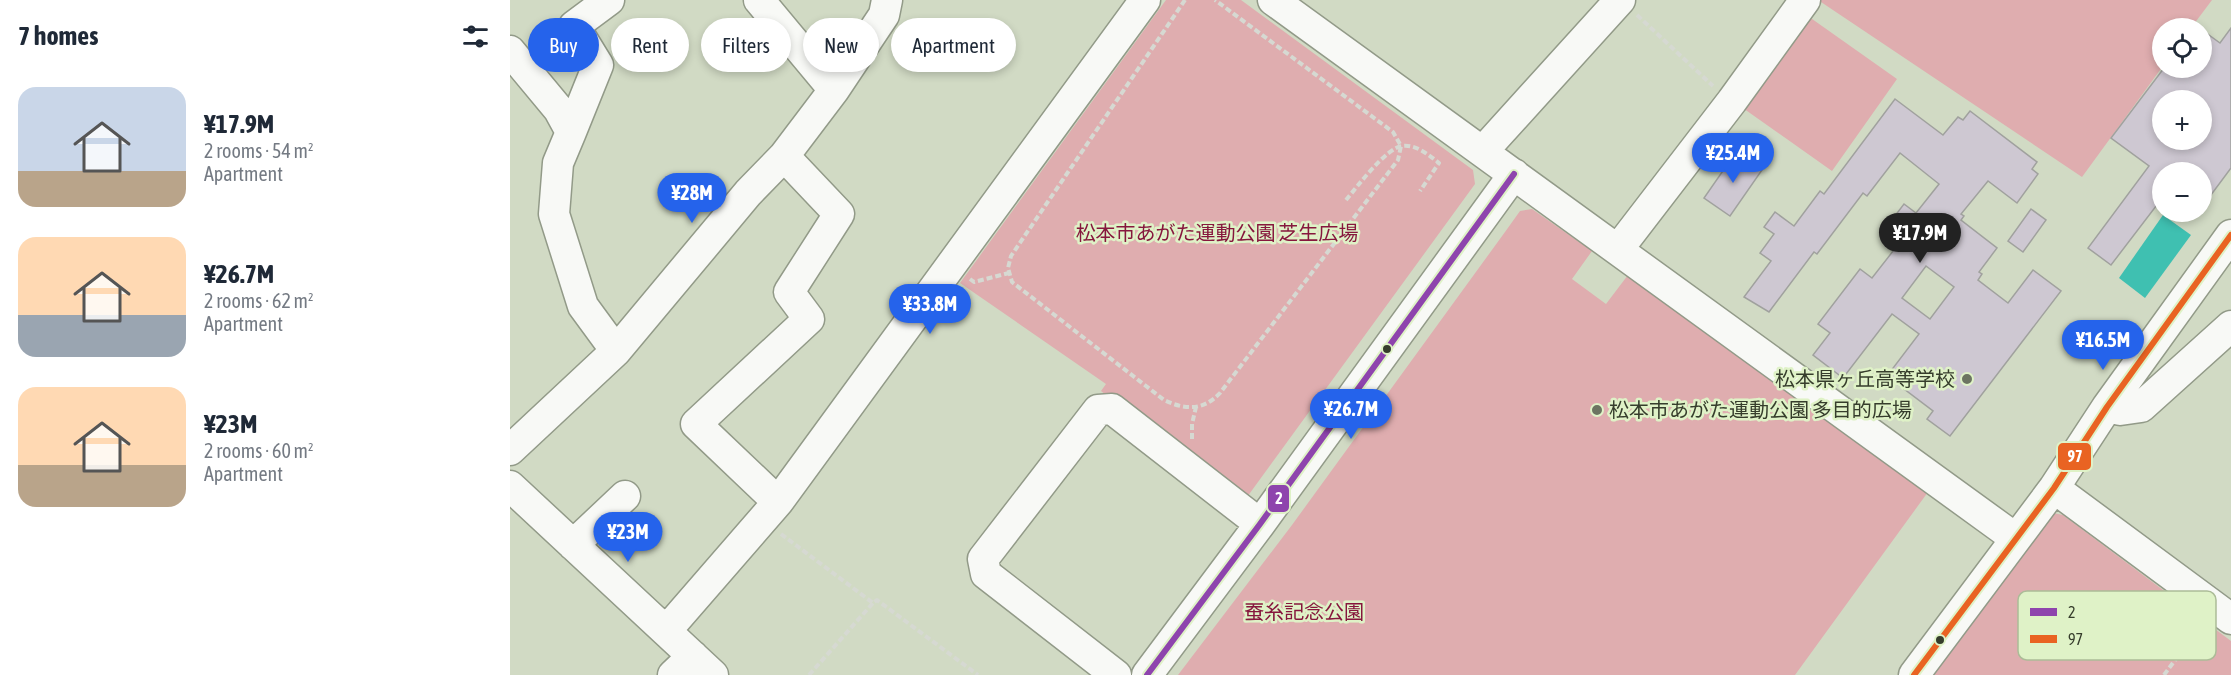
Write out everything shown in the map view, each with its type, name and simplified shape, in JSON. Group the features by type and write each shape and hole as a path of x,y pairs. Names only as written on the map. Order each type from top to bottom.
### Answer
{"street":[{"path":"609,0 574,26 598,65 558,163 554,214 583,306 616,351"},
{"path":"759,0 834,90"},
{"path":"510,450 616,351 748,193 784,156 834,90 884,15 887,0"},
{"path":"666,631 776,515 1145,0"},
{"path":"1274,0 1619,248 2015,538"},
{"path":"1619,248 1732,101 1805,0"},
{"path":"1484,150 1625,4"},
{"path":"510,51 559,110 571,132"},
{"path":"776,515 696,424 809,319 789,292 839,214 784,156"},
{"path":"1147,675 1260,524 1514,174"},
{"path":"1914,675 2054,488 2107,407 2231,235"},
{"path":"2107,407 2120,410 2141,407 2231,326"},
{"path":"1116,675 986,574 983,559 1098,410 1112,409 1260,524"},
{"path":"510,486 666,631 693,669"},
{"path":"2054,488 2182,591"},
{"path":"573,545 625,496"}],"path":[{"path":"1185,0 1011,256 1008,268 1012,282 1164,399 1177,406 1204,407 1220,393 1398,160 1401,146 1393,132 1215,0"},
{"path":"1625,4 1732,101"},
{"path":"1346,200 1390,152 1401,146 1413,146 1439,163 1420,191"},
{"path":"974,282 1010,273"},
{"path":"776,515 873,603"},
{"path":"809,675 877,600 978,675"},
{"path":"2164,675 2179,660"}],"green space":[{"name":"松本市あがた運動公園 芝生広場","path":"1166,0 1241,0 1473,170 1475,184 1242,504 1101,391 1106,384 960,283"},
{"path":"1818,0 2212,0 2198,18 2152,18 2152,78 2154,78 2082,177"},
{"path":"1805,14 1897,79 1832,171 1740,106"},
{"name":"松本市あがた運動公園 多目的広場","path":"1532,209 1592,251 1572,279 1606,304 1628,275 1928,492 1795,675 1178,675 1292,525 1520,211"},
{"path":"2053,513 2063,515 2164,591 2018,591 2018,660 2216,660 2216,630 2231,641 2231,675 1934,675"}],"water":[{"path":"2158,222 2173,222 2191,235 2145,298 2119,278"}],"building":[{"path":"2231,28 2231,168 2212,194 2212,162 2152,162 2152,211 2111,265 2088,248 2149,166 2111,138 2156,78 2212,78 2212,37 2220,43"},
{"path":"1895,99 1943,135 1958,117 1963,120 1970,111 2037,162 2032,169 2038,174 2017,203 1988,181 1961,214 1964,216 1961,220 1997,248 1979,272 1982,274 1978,280 2008,303 2033,270 2061,291 1950,436 1927,419 1933,411 1887,376 1919,334 1892,314 1843,378 1813,355 1830,333 1818,324 1860,269 1872,278 1897,246 1881,234 1904,204 1916,213 1939,184 1900,153 1867,196 1863,193 1817,254 1814,252 1769,312 1744,297 1771,261 1760,253 1774,234 1764,227 1775,212 1794,226 1820,191 1824,194","holes":["1926,266 1954,287 1930,319 1902,298"]},
{"path":"1736,152 1762,170 1730,216 1704,198"},
{"path":"2031,209 2046,220 2023,252 2008,241"}],"transit line":[{"name":"2","path":"1147,675 1260,524 1514,174"},
{"name":"97","path":"1914,675 2054,488 2107,407 2231,235"}],"place":[{"name":"松本県ヶ丘高等学校","path":"1967,379"},
{"name":"松本市あがた運動公園 多目的広場","path":"1597,410"}],"park label":[{"name":"蚕糸記念公園","path":"1304,612"}]}
